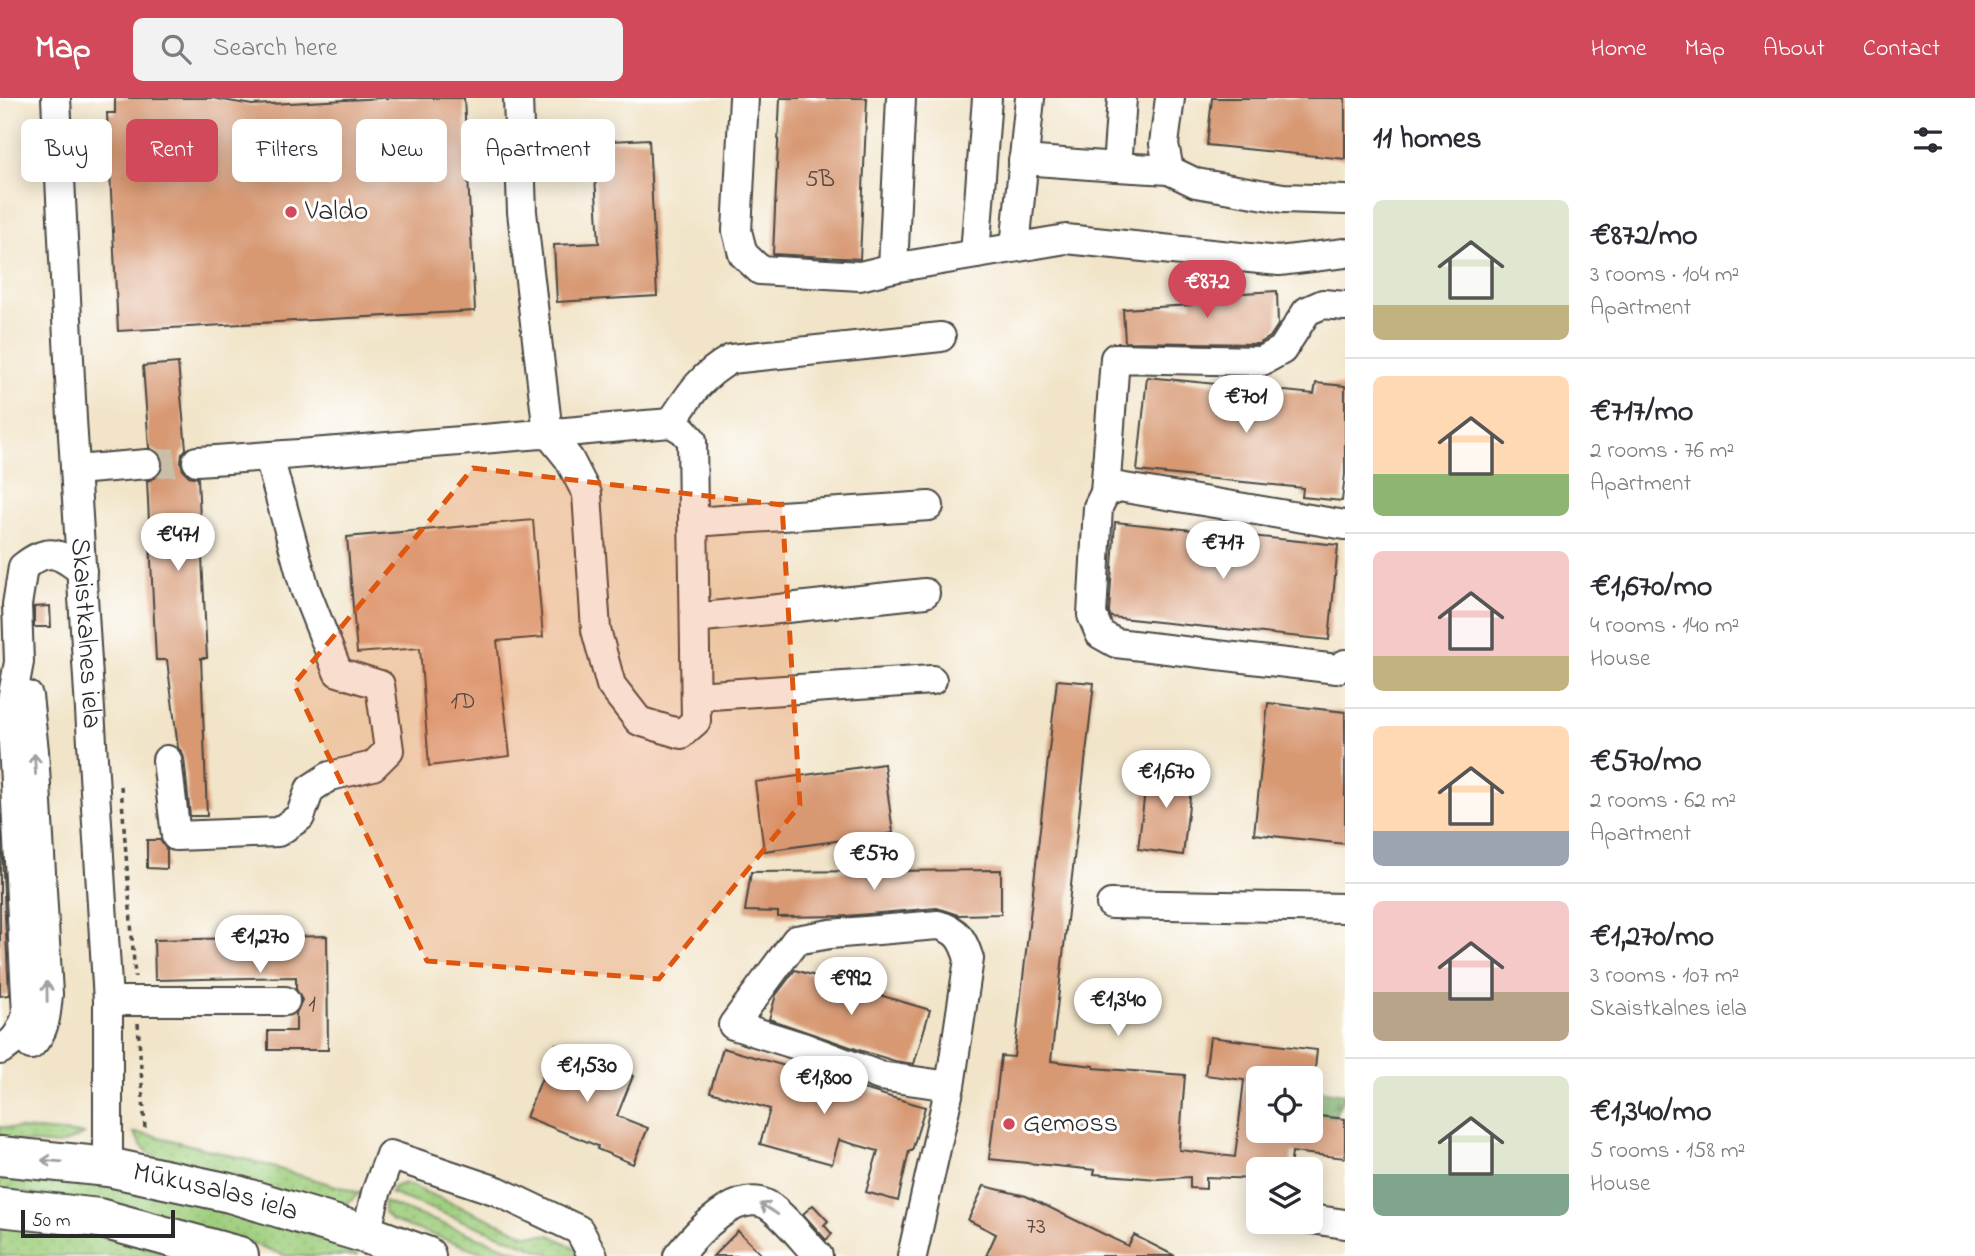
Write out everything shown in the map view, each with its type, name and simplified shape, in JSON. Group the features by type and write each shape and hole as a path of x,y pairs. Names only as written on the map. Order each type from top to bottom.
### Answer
{"highway":[{"name":"Mūkusalas iela","path":"0,1156 108,1167 230,1193 371,1245 426,1256"},
{"name":"Mūkusalas iela","path":"0,1207 99,1218 239,1256"}],"street":[{"name":"Skaistkalnes iela","path":"56,98 108,1001 108,1167"},
{"path":"197,461 269,457 548,433 671,422 692,440 696,721 681,734 639,721 611,685 596,631 587,494 569,459 548,433 522,212 518,98"},
{"path":"744,98 737,231 743,254 760,270 860,276 1066,239 1279,261 1345,253"},
{"path":"893,268 901,98"},
{"path":"975,254 987,98"},
{"path":"1015,247 1030,98"},
{"path":"1117,167 1122,98"},
{"path":"1169,170 1164,144 1170,98"},
{"path":"1023,160 1169,170 1196,183 1283,198 1345,200"},
{"path":"1342,670 1116,643 1100,634 1092,615 1098,507 1105,493 1115,358 1262,361 1282,350 1307,311 1323,304 1345,306"},
{"path":"671,422 695,387 711,370 731,359 942,337"},
{"path":"167,760 176,836 278,832 300,817 310,789 330,776 373,766 389,750 380,685 338,672 304,589 269,457"},
{"path":"76,470 147,464"},
{"path":"1105,493 1119,487 1345,525"},
{"path":"693,522 929,506"},
{"path":"0,1050 9,1046 20,1033 27,1015 11,705 19,662 16,605 23,567 37,556 48,553 64,557 82,571"},
{"path":"695,618 925,593"},
{"path":"0,686 19,662"},
{"path":"0,1057 13,1056 39,1037 46,1019 48,994 34,751 28,690 19,662"},
{"path":"696,696 932,680"},
{"path":"1111,904 1345,908"},
{"path":"912,1256 950,1086 969,959 964,942 953,929 939,925 830,934 796,940 733,1025 803,1047 880,1076 950,1086"},
{"path":"108,1001 285,1000"},
{"path":"371,1245 376,1193 390,1154 497,1192 579,1230 593,1256"},
{"path":"678,1256 687,1244 726,1210 749,1201 771,1206 818,1256"},
{"path":"1323,1221 1345,1224"}],"highlighted area":[{"path":"473,468 782,505 800,805 659,979 427,961 294,684"}],"green space":[{"path":"1323,1091 1345,1094 1334,1118 1323,1117"},
{"path":"0,1127 85,1134 60,1145 0,1140"},
{"path":"134,1133 245,1159 360,1193 344,1206 328,1205 154,1157 142,1146"},
{"path":"0,1166 229,1204 356,1251 357,1256 286,1256 260,1246 97,1205 0,1189"},
{"path":"404,1183 527,1235 550,1235 579,1250 580,1256 554,1256 390,1193 394,1187"},
{"path":"384,1202 529,1256 493,1256 392,1221 384,1213"},
{"path":"0,1215 193,1256 0,1256"}],"building":[{"name":"Valdo","path":"115,98 212,98 252,105 383,98 464,98 465,119 461,119 461,182 468,182 475,311 118,331 110,182 112,119 107,119 107,113 115,113"},
{"path":"780,98 867,98 860,259 773,254"},
{"path":"1212,98 1345,98 1345,159 1207,145"},
{"path":"649,139 657,296 557,302 554,245 599,243 595,182 615,182 615,141"},
{"path":"1277,291 1278,325 1270,337 1258,344 1125,342 1123,309 1192,305 1191,296"},
{"path":"178,363 186,449 181,463 189,476 198,478 207,658 201,658 207,816 190,816 184,758 178,748 167,660 156,660 147,481 157,477 164,463 160,454 149,448 143,366"},
{"path":"1147,377 1314,394 1316,383 1345,386 1345,474 1342,501 1302,497 1303,488 1137,471"},
{"path":"533,520 543,637 497,641 510,756 429,766 420,648 357,653 347,537"},
{"path":"1115,522 1338,545 1329,640 1111,617 1109,612"},
{"path":"50,606 51,627 34,627 34,607"},
{"path":"1057,680 1094,683 1051,1061 1094,1068 1185,1075 1179,1150 1235,1157 1244,1080 1205,1075 1210,1037 1317,1050 1315,1066 1246,1066 1246,1143 1323,1143 1323,1116 1345,1119 1345,1158 1292,1152 1291,1157 1246,1157 1246,1179 1206,1177 1206,1189 1190,1188 1190,1177 1158,1179 1094,1174 1095,1170 989,1159 1001,1056 1014,1057"},
{"path":"1268,703 1345,712 1345,844 1254,834"},
{"path":"884,764 893,833 764,851 755,782"},
{"path":"1148,766 1193,772 1183,855 1138,849"},
{"path":"0,814 9,995 0,996"},
{"path":"147,840 160,840 167,850 167,869 147,868"},
{"path":"1001,870 1001,914 958,915 937,908 846,916 778,917 778,912 745,911 751,872"},
{"path":"327,936 328,1050 268,1050 268,1031 296,1031 296,1013 302,1000 296,989 296,977 155,980 154,940"},
{"path":"795,970 930,1010 914,1064 862,1051 769,1019 776,995"},
{"path":"556,1044 633,1076 617,1116 648,1128 633,1164 597,1149 598,1146 526,1117"},
{"path":"723,1048 925,1107 912,1151 909,1151 898,1201 866,1192 878,1151 839,1140 832,1164 760,1144 770,1109 710,1092"},
{"path":"984,1186 1026,1196 1128,1246 1134,1235 1175,1256 986,1256 996,1234 968,1220"},
{"path":"813,1205 828,1221 824,1225 832,1234 826,1240 803,1214"},
{"path":"738,1231 763,1256 713,1256"}],"tunnel":[{"path":"147,464 197,461"}],"place":[{"name":"Valdo","path":"291,212"},
{"name":"Gemoss","path":"1009,1124"}]}
